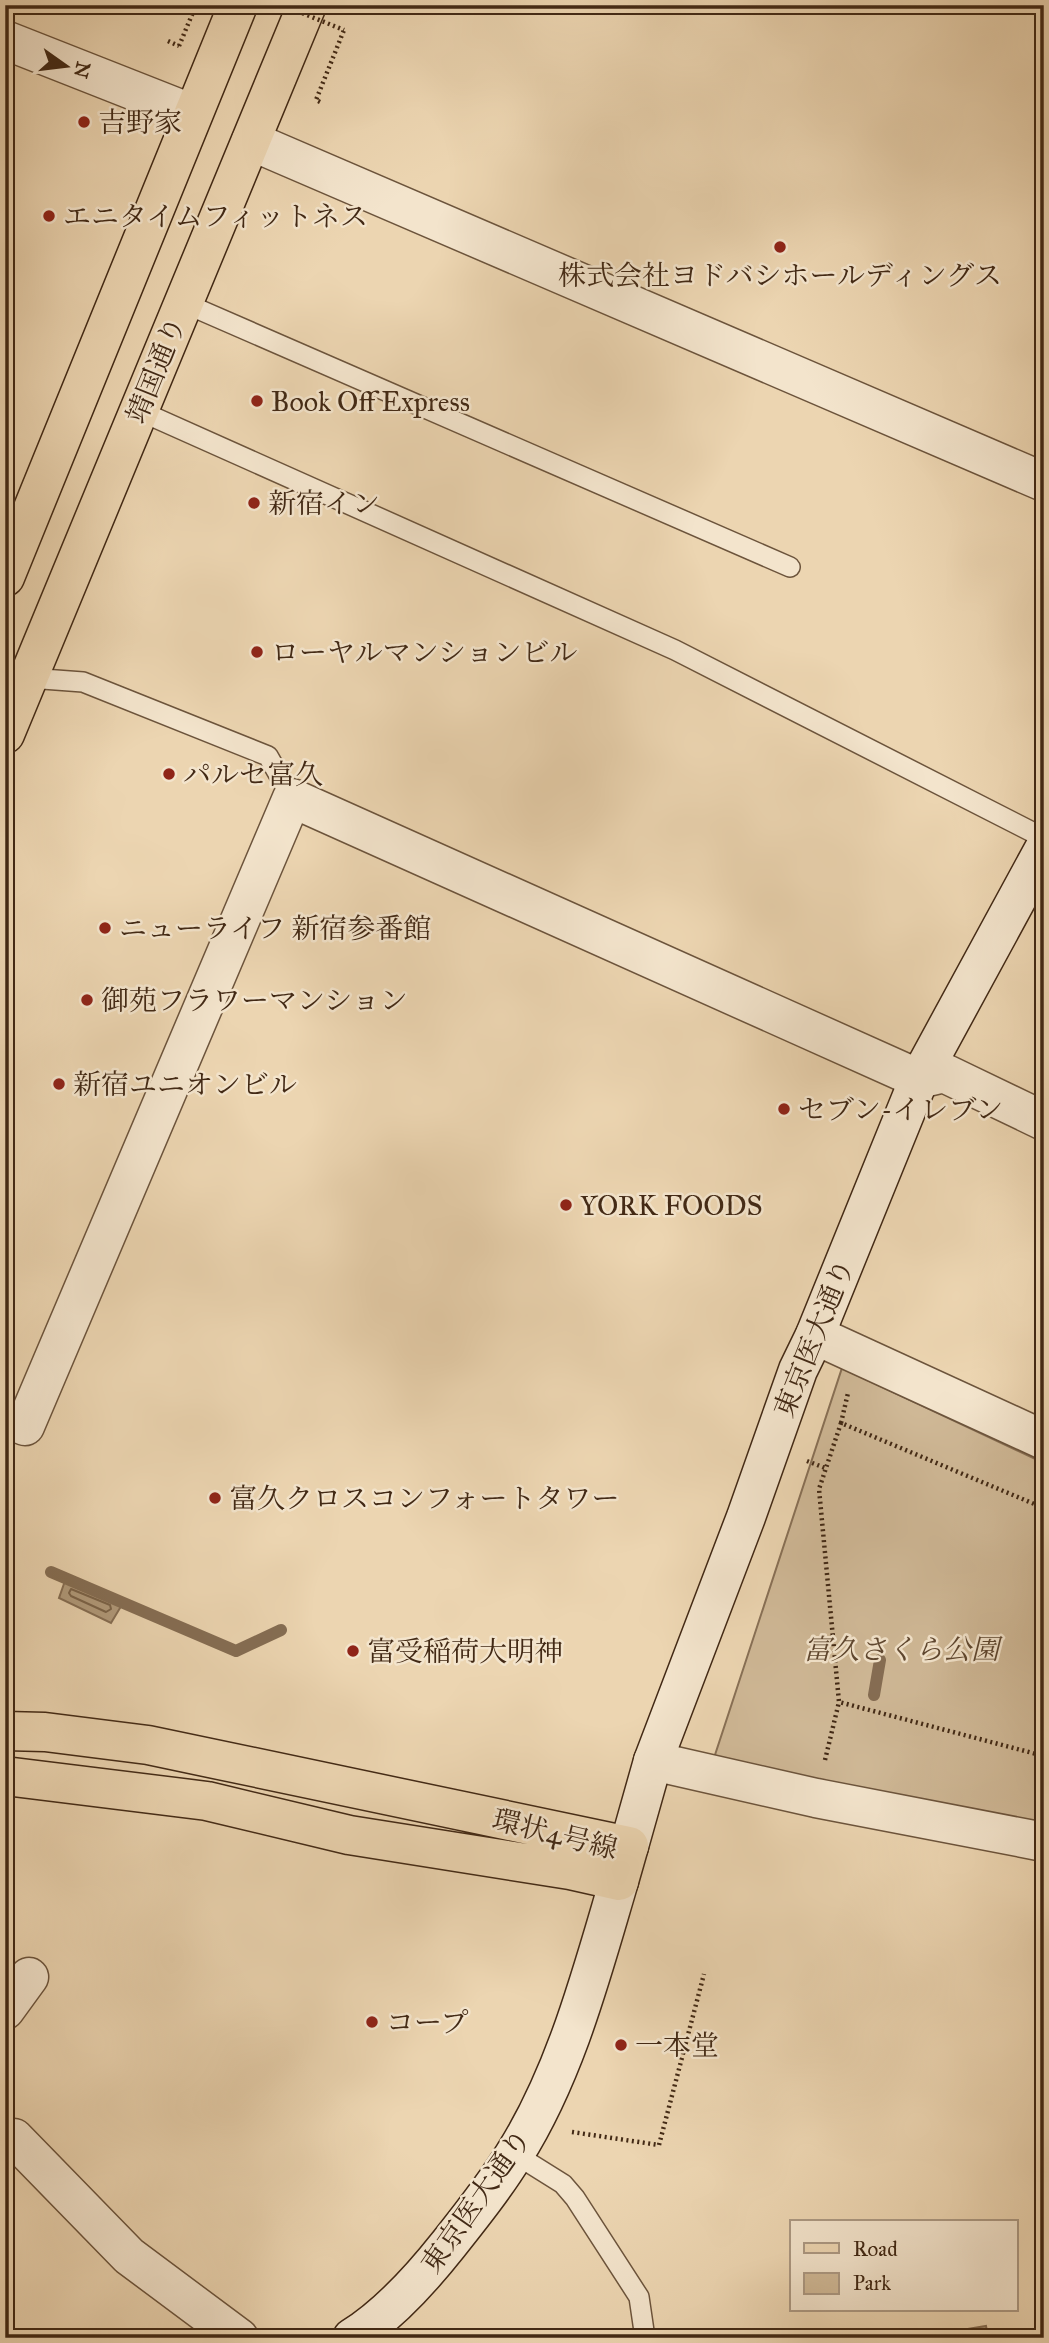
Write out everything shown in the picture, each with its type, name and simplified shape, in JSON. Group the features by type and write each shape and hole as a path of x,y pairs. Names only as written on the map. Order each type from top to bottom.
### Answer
{"main road":[{"path":"5,577 238,5"},
{"name":"靖国通り","path":"5,734 17,677 139,411 307,5"},
{"name":"環状4号線","path":"5,1731 45,1732 148,1745 624,1863"},
{"name":"環状4号線","path":"5,1776 207,1801 349,1835 570,1870 624,1863"}],"street":[{"path":"5,40 193,114"},
{"path":"251,141 1044,482"},
{"path":"5,1418 24,1426 292,798 919,1079 944,1073 1044,1121"},
{"name":"東京医大通り","path":"352,2338 416,2284 466,2222 522,2140 549,2089 588,1987 653,1761 747,1517 798,1370 815,1335 919,1079 1044,849"},
{"path":"815,1335 1044,1440"},
{"path":"653,1761 816,1798 1044,1842"},
{"path":"5,2010 29,1977"},
{"path":"14,2138 129,2256 239,2338"}],"lane":[{"path":"184,303 790,567"},
{"path":"139,411 674,650 1044,838"},
{"path":"17,677 83,682 268,756 292,798"},
{"path":"522,2140 575,2198 639,2297 645,2338"}],"path":[{"path":"168,41 179,46 196,5"},
{"path":"282,5 344,30 318,101"},
{"path":"816,1798 839,1702 819,1489 841,1423 1044,1508"},
{"path":"839,1702 1044,1756"},
{"path":"522,2140 659,2145 704,1974"}],"green space":[{"name":"富久さくら公園","path":"842,1368 1044,1463 1044,1828 713,1761"}],"water":[{"path":"66,1578 123,1603 111,1623 59,1598"},
{"path":"986,2326 988,2338 914,2338"}],"waterway":[{"path":"51,1572 236,1651 281,1630"},
{"path":"874,1695 880,1660"}],"place":[{"name":"吉野家","path":"84,122"},
{"name":"エニタイムフィットネス","path":"49,216"},
{"name":"株式会社ヨドバシホールディングス","path":"780,247"},
{"name":"Book Off Express","path":"257,401"},
{"name":"新宿イン","path":"254,503"},
{"name":"ローヤルマンションビル","path":"257,652"},
{"name":"パルセ富久","path":"169,774"},
{"name":"ニューライフ 新宿参番館","path":"105,928"},
{"name":"御苑フラワーマンション","path":"87,1000"},
{"name":"新宿ユニオンビル","path":"59,1084"},
{"name":"セブン-イレブン","path":"784,1109"},
{"name":"YORK FOODS","path":"566,1205"},
{"name":"富久クロスコンフォートタワー","path":"215,1498"},
{"name":"富受稲荷大明神","path":"353,1651"},
{"name":"コープ","path":"372,2022"},
{"name":"一本堂","path":"621,2045"}]}
